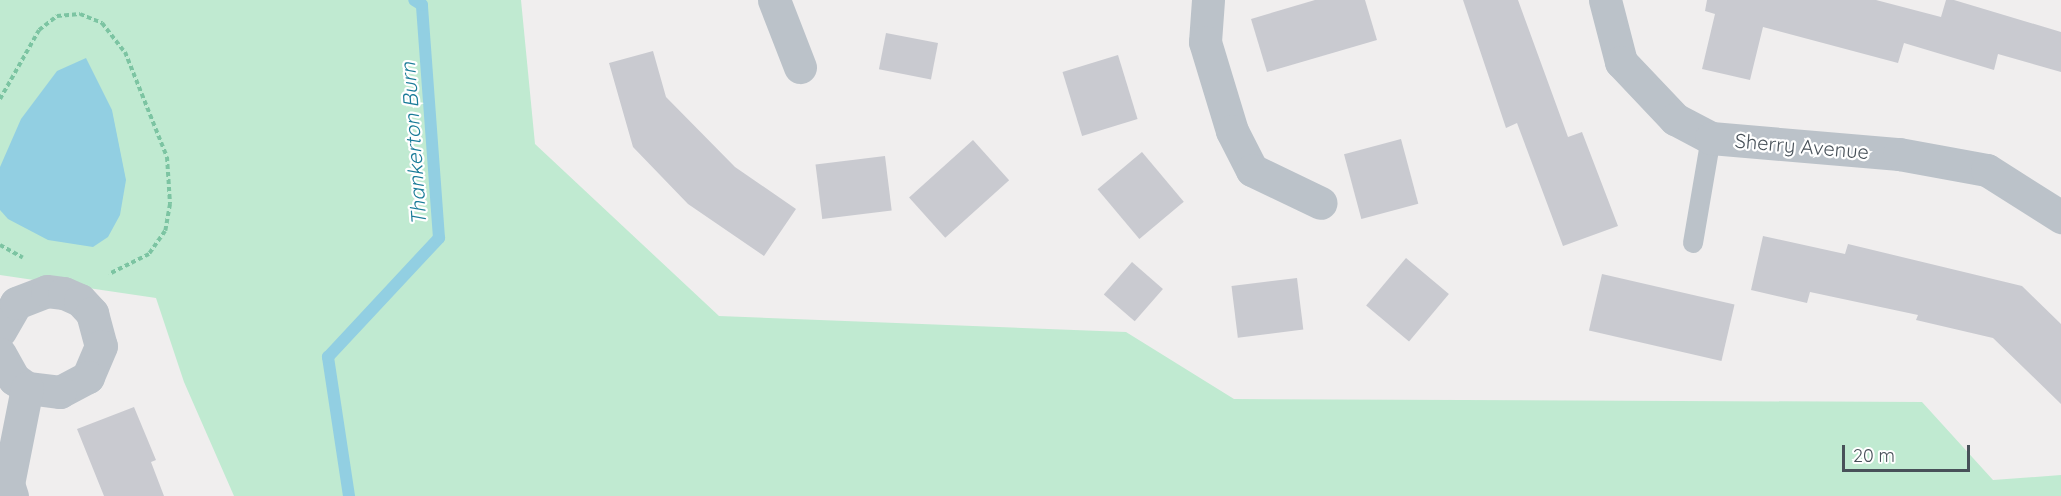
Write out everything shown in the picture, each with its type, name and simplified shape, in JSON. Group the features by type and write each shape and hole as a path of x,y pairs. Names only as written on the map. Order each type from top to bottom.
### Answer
{"street":[{"path":"774,0 800,67"},
{"path":"1208,0 1205,42 1232,131 1252,170 1322,203"},
{"name":"Sherry Avenue","path":"1605,0 1621,62 1675,119 1711,138 1899,154 1986,170 2061,217"},
{"path":"0,331 16,303 30,295 47,291 68,295 92,313 99,328 97,363 75,387 43,393 27,388 14,379 0,354"},
{"path":"12,496 8,484 27,388"}],"lane":[{"path":"1694,243 1711,138"}],"path":[{"path":"0,99 39,30 57,16 80,14 102,23 125,52 167,157 170,204 165,231 149,254 68,295"}],"green space":[{"path":"0,0 521,0 535,144 719,316 1126,332 1234,399 1922,402 1993,480 2061,475 2061,496 234,496 184,382 156,298 0,275"}],"water":[{"path":"86,58 112,110 126,180 120,215 108,237 93,247 48,240 8,219 0,210 0,167 21,119 57,71"}],"building":[{"path":"1315,0 1365,0 1377,40 1267,72 1251,19"},
{"path":"1463,0 1518,0 1568,137 1582,132 1618,226 1563,246 1517,123 1506,128"},
{"path":"1707,0 1876,0 1941,17 1946,0 1954,0 2061,32 2061,72 1998,54 1994,70 1904,43 1898,63 1763,27 1750,80 1702,69 1715,14 1705,11"},
{"path":"886,33 938,43 931,79 879,69"},
{"path":"653,51 666,97 735,167 796,209 764,256 688,204 633,147 609,63"},
{"path":"1118,55 1138,119 1082,136 1063,72"},
{"path":"1401,139 1418,204 1361,219 1344,154"},
{"path":"973,140 1009,180 945,238 909,198"},
{"path":"1142,152 1184,202 1139,239 1098,189"},
{"path":"885,156 892,211 822,219 816,165"},
{"path":"1763,236 1845,254 1848,244 2022,286 2061,324 2061,404 1993,338 1916,320 1918,315 1810,292 1807,303 1751,290"},
{"path":"1406,258 1449,294 1409,341 1366,305"},
{"path":"1132,262 1163,289 1135,321 1104,294"},
{"path":"1602,274 1735,305 1721,361 1589,331"},
{"path":"1297,278 1303,330 1238,338 1231,286"},
{"path":"134,407 156,460 151,462 164,496 104,496 77,429"}],"waterway":[{"name":"Thankerton Burn","path":"349,496 328,357 439,238 422,5 414,0"}]}
